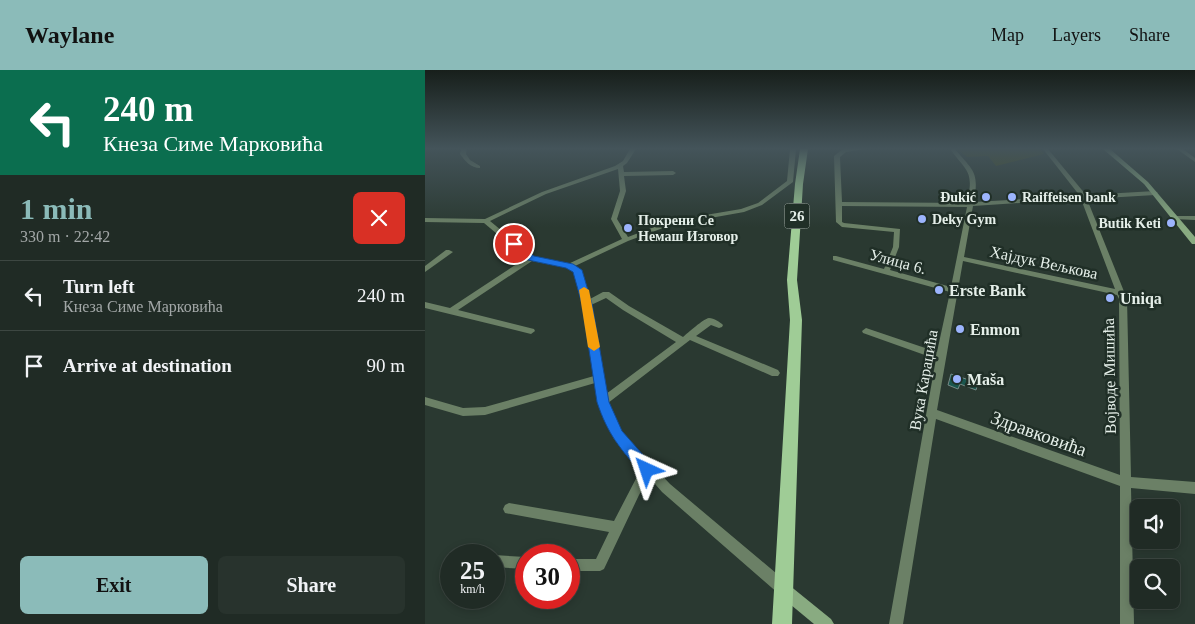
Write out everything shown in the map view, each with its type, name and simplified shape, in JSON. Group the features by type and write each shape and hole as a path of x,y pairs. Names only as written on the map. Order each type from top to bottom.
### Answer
{"main road":[{"name":"26","path":"783,624 796,320 793,280 801,175"}],"street":[{"path":"425,220 486,221 544,192 594,175"},
{"path":"622,175 623,191 614,215 626,240"},
{"path":"569,266 626,240 676,222 733,214 759,204 790,182 791,175"},
{"path":"837,175 839,222 842,225 898,230 896,247 886,272"},
{"name":"Вука Караџића","path":"896,624 953,290 971,205 973,175"},
{"name":"Војводе Мишића","path":"1066,175 1083,196 1121,293 1123,315 1127,624"},
{"path":"1137,175 1155,193 1195,242"},
{"path":"838,204 971,205 1083,196 1155,193"},
{"path":"1176,218 1195,218"},
{"path":"486,221 531,258 569,266 575,268 579,274 587,304 603,402 618,436 647,470 666,488 826,624"},
{"path":"425,270 449,252"},
{"path":"450,312 531,258"},
{"name":"Улица 6.","path":"836,258 953,290"},
{"name":"Хајдук Вељкова","path":"960,258 1121,293"},
{"path":"587,304 606,294 626,308 687,340 775,373"},
{"path":"425,305 531,331"},
{"path":"603,402 710,321 719,325"},
{"path":"866,331 941,358"},
{"path":"425,401 463,412 485,410 599,378"},
{"name":"Здравковића","path":"932,413 1124,482 1195,488"},
{"path":"580,565 599,565 647,470"},
{"path":"509,509 618,528"}],"building":[{"name":"Maša","path":"951,374 978,383 976,390 960,384 958,389 948,385"}],"slow traffic":[{"path":"584,290 594,347"}],"place":[{"name":"Đukić","path":"986,197"},
{"name":"Raiffeisen bank","path":"1012,197"},
{"name":"Deky Gym","path":"922,219"},
{"name":"Butik Keti","path":"1171,223"},
{"name":"Покрени Се Немаш Изговор","path":"628,228"},
{"name":"Erste Bank","path":"939,290"},
{"name":"Uniqa","path":"1110,298"},
{"name":"Enmon","path":"960,329"},
{"name":"Maša","path":"957,379"}],"route":[{"path":"514,244 531,258 569,266 577,270 587,304 603,402 618,436 647,470"}]}
